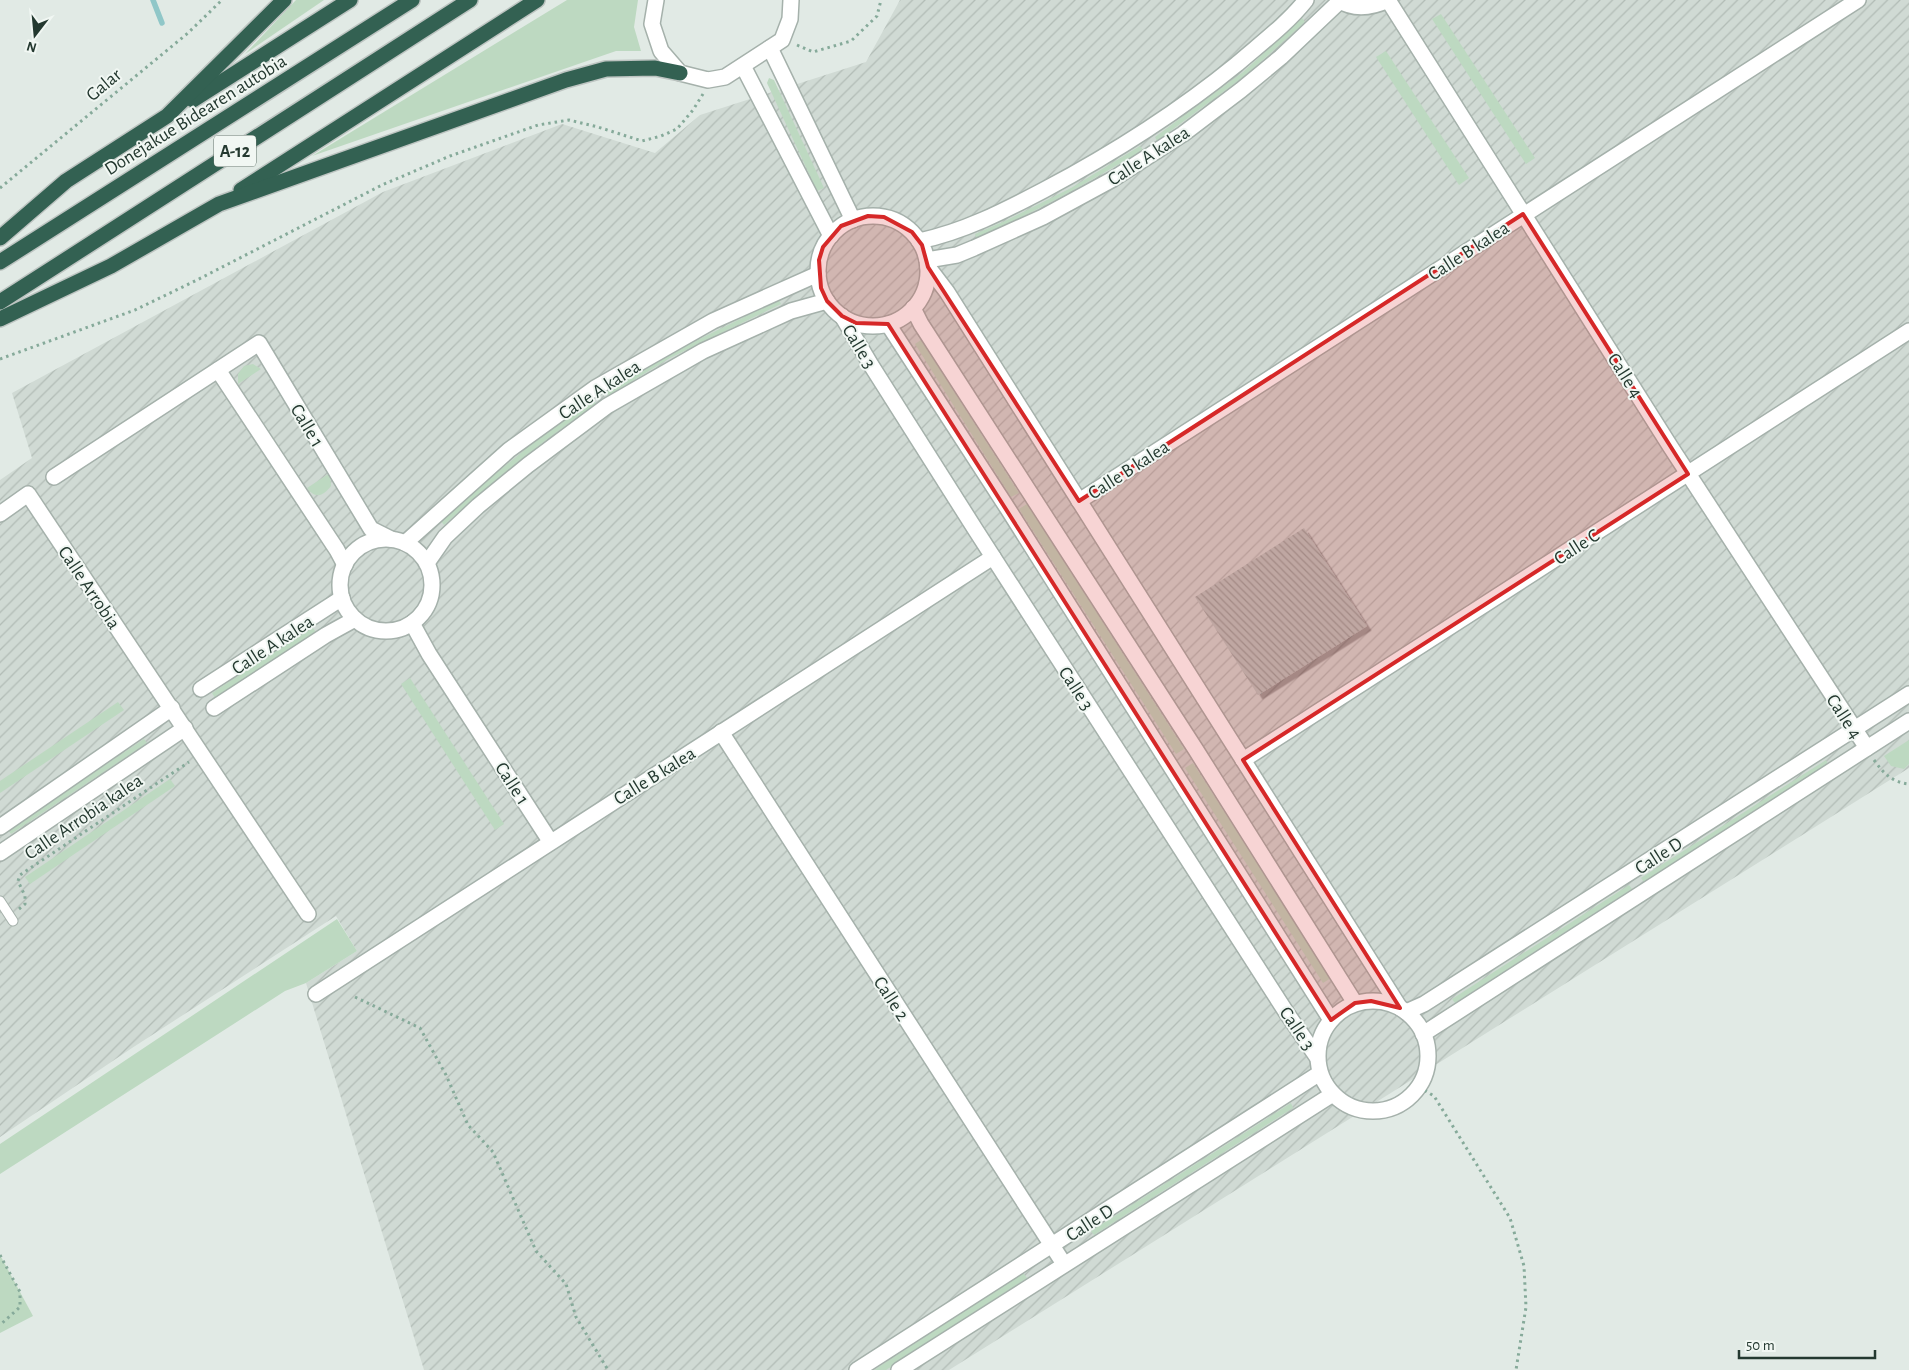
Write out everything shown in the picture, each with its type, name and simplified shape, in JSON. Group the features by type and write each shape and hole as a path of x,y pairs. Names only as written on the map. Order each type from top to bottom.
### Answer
{"highway":[{"path":"167,116 284,0"},
{"path":"0,238 66,182 350,0"},
{"name":"Donejakue Bidearen autobia","path":"0,262 412,0"},
{"name":"A-12","path":"0,302 470,0"},
{"path":"0,319 111,266 219,204 537,0"},
{"path":"219,204 566,80 606,69 655,68 680,73"}],"street":[{"path":"656,0 652,24 661,51 680,73 708,80 725,77 776,44 790,18 791,0"},
{"name":"Calle A kalea","path":"919,241 939,237 996,215 1097,162 1198,95 1257,47 1306,0"},
{"path":"1339,1 1351,6 1364,8 1376,6 1388,0"},
{"name":"Calle 4","path":"1388,0 1688,474 1866,748"},
{"name":"Calle B kalea","path":"1079,501 1858,0"},
{"name":"Calle A kalea","path":"928,264 957,255 1043,217 1130,168 1183,134 1241,90 1280,57 1339,1"},
{"path":"776,44 853,220"},
{"path":"743,66 831,236"},
{"path":"928,264 927,282 922,296 914,308 902,318 888,324 872,326 856,323 842,316 827,301 821,288 818,274 821,254 831,236 841,226 853,220 868,216 884,217 900,222 912,232 919,241 928,264 1243,760 1403,1010 1416,1022 1424,1034 1428,1061 1425,1074 1419,1087 1408,1099 1394,1107 1378,1111 1361,1110 1346,1104 1333,1094 1326,1085 1320,1073 1317,1057 1321,1037 1331,1020 1342,1010 1370,1001 1386,1002 1403,1010"},
{"name":"Calle A kalea","path":"398,541 509,450 595,388 713,321 818,274"},
{"name":"Calle A kalea","path":"427,563 445,537 478,506 528,464 607,406 703,351 791,311 827,301"},
{"path":"914,308 921,324 1356,1004"},
{"name":"Calle 3","path":"842,316 870,365 993,557 1317,1057"},
{"name":"Calle 3","path":"888,324 1013,517 1331,1020"},
{"name":"Calle C","path":"1243,760 1909,330"},
{"name":"Calle 1","path":"54,477 260,343 371,529 398,541"},
{"path":"218,370 345,565"},
{"name":"Calle Arrobia","path":"0,514 28,494 308,914"},
{"path":"377,540 398,541 418,551 427,563 432,576 432,590 429,602 422,614 412,623 398,629 383,631 368,627 355,619 347,609 340,587 345,565 353,553 364,544 377,540"},
{"name":"Calle B kalea","path":"316,994 550,841 993,557"},
{"name":"Calle A kalea","path":"201,690 342,598"},
{"name":"Calle A kalea","path":"214,708 326,635 355,619"},
{"name":"Calle 1","path":"412,623 429,654 550,841"},
{"name":"Calle D","path":"1403,1010 1424,1004 1909,694"},
{"path":"0,827 172,708"},
{"name":"Calle D","path":"1424,1034 1909,721"},
{"path":"0,853 185,728"},
{"name":"Calle 2","path":"721,732 1064,1264"},
{"name":"Calle D","path":"858,1370 1320,1073"},
{"name":"Calle D","path":"899,1370 1333,1094"}],"lane":[{"path":"0,901 13,921"}],"path":[{"name":"Galar","path":"0,188 188,33 222,0"},
{"path":"776,44 813,52 851,41 877,16 881,0"},
{"path":"0,359 136,310 382,185 450,156 538,126 568,120 642,141 661,136 677,129 693,110 700,100 708,80"},
{"path":"1866,748 1884,774 1898,783 1909,784"},
{"name":"Calle Arrobia kalea","path":"19,909 25,904 26,900 18,881 20,875 194,758"},
{"path":"356,997 420,1028 446,1074 468,1125 493,1152 536,1251 566,1284 576,1317 608,1370"},
{"path":"1419,1087 1434,1096 1510,1218 1524,1266 1526,1307 1516,1370"},
{"path":"0,1255 20,1292 20,1307 0,1325"}],"highlighted area":[{"path":"1523,214 1688,474 1243,760 1400,1008 1371,1001 1355,1003 1331,1020 888,324 856,323 842,316 827,301 821,288 819,260 823,247 841,226 868,216 884,217 912,232 922,245 928,267 1079,501"}],"shaded area":[{"path":"900,0 1909,0 1909,768 949,1370 424,1370 306,983 357,951 336,916 132,1048 0,1137 0,480 32,458 12,393 383,192 562,124 655,153 700,115 866,62"}],"green space":[{"path":"296,0 324,0 245,54"},
{"path":"567,0 638,0 634,27 641,51 616,51 312,156"},
{"path":"1441,14 1535,158 1526,164 1432,19"},
{"path":"1302,18 1305,22 1246,75 1157,141 1155,137 1243,72"},
{"path":"1386,51 1469,178 1459,185 1376,57"},
{"path":"769,78 774,80 824,188 817,191 767,83"},
{"path":"1140,146 1143,150 1041,208 976,238 975,234 1071,188"},
{"path":"779,300 781,304 670,358 608,396 606,392 669,354"},
{"path":"921,340 1019,493 1011,497 915,344"},
{"path":"253,364 261,369 238,384 238,374 244,366"},
{"path":"594,400 596,404 518,462 444,525 441,521 490,478 543,435"},
{"path":"330,473 331,486 326,492 317,495 310,492 307,488"},
{"path":"1027,504 1184,749 1176,754 1019,509"},
{"path":"312,627 316,632 215,698 212,693"},
{"path":"410,678 504,824 495,830 401,684"},
{"path":"118,702 124,710 0,793 0,781"},
{"path":"144,739 147,743 11,834 8,830"},
{"path":"1909,740 1909,764 1904,769 1891,766 1884,756"},
{"path":"1826,760 1828,764 1644,882 1641,878"},
{"path":"1193,763 1331,978 1323,983 1185,768"},
{"path":"170,779 175,786 30,884 25,877"},
{"path":"1629,885 1632,889 1455,1003 1452,999"},
{"path":"337,919 357,951 306,983 285,991 0,1174 0,1144"},
{"path":"1291,1103 1293,1108 1094,1235 1091,1231"},
{"path":"0,1255 33,1316 0,1333"},
{"path":"1023,1273 1027,1278 886,1370 874,1370"}],"building":[{"path":"1304,528 1367,626 1258,695 1195,597"}],"waterway":[{"path":"153,0 162,23"}]}
